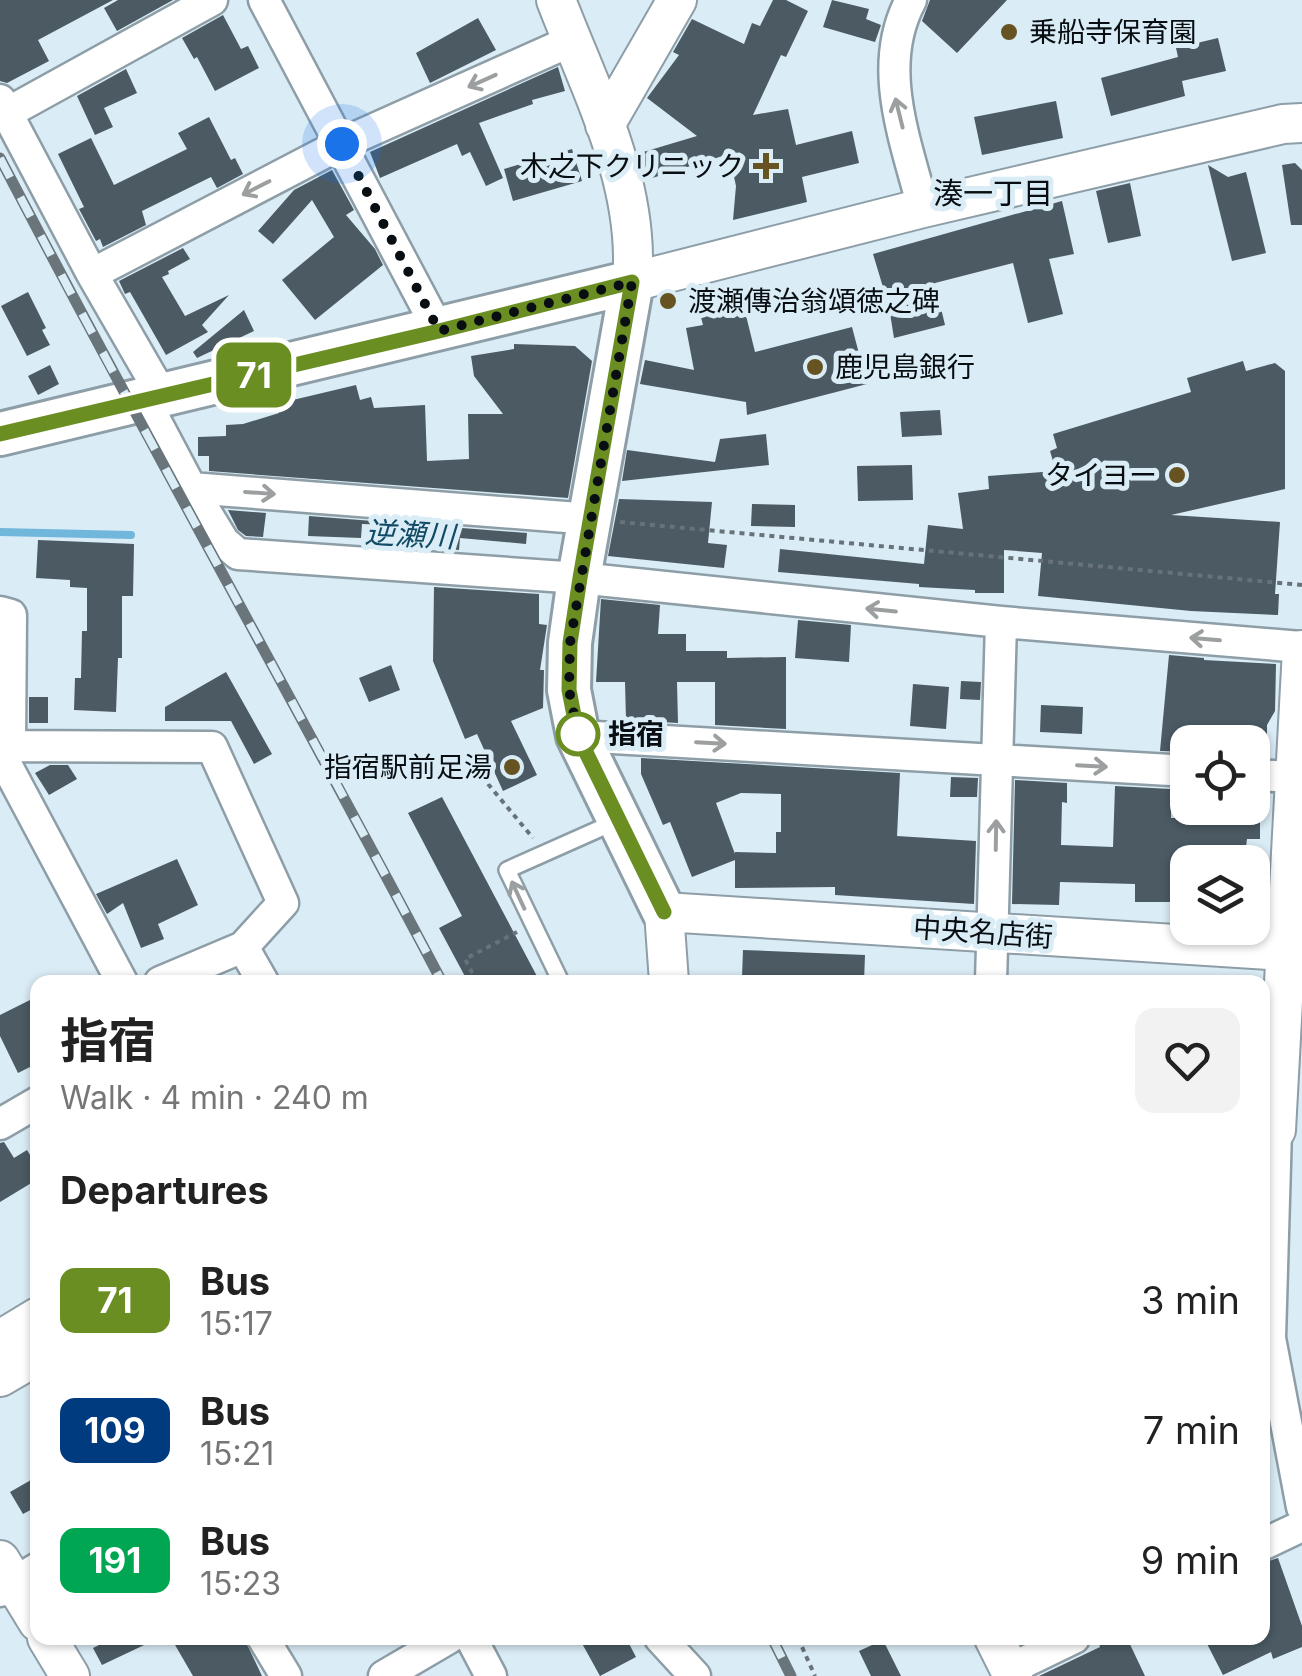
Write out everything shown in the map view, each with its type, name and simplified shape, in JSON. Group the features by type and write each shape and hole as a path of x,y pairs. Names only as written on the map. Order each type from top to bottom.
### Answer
{"main road":[{"path":"0,434 632,282 580,578 570,643 569,690 578,736 664,912"}],"street":[{"path":"212,0 3,107 154,399 190,488 224,542 238,554 580,578 1001,622 1302,648 1294,777 1294,951 1270,1123"},
{"path":"264,0 439,331"},
{"path":"556,0 605,125 629,211 634,258 632,282 923,208 1283,124 1302,123"},
{"path":"605,125 677,0"},
{"path":"911,0 894,50 894,92 923,208"},
{"path":"92,274 342,144 571,41"},
{"path":"190,488 591,519"},
{"path":"0,612 11,615 3,748 118,975"},
{"path":"991,975 1001,622"},
{"path":"578,736 1170,770"},
{"path":"3,748 212,746 283,903 243,947 177,975"},
{"path":"1270,776 1294,777"},
{"path":"664,912 667,975"},
{"name":"中央名店街","path":"664,912 1294,951"},
{"path":"243,947 259,975"},
{"path":"0,1124 30,1107"},
{"path":"1270,1133 1288,1184 1270,1310"},
{"path":"0,1340 30,1322"},
{"path":"1270,1357 1302,1507"},
{"path":"0,1378 30,1360"},
{"path":"1270,1542 1302,1526"},
{"path":"13,1576 30,1607"},
{"path":"51,1645 70,1676"},
{"path":"266,1645 286,1676"},
{"path":"384,1676 437,1645"},
{"path":"474,1645 491,1676"},
{"path":"666,1645 695,1676"},
{"path":"1006,1661 1053,1645"}],"lane":[{"path":"558,975 506,870 617,820"}],"path":[{"path":"591,519 1302,585"},
{"path":"488,784 545,852"},
{"path":"473,975 464,959 532,924"},
{"path":"801,1645 815,1676"}],"building":[{"path":"0,0 113,0 38,40 49,61 7,83 0,81"},
{"path":"118,0 173,0 117,31 104,8"},
{"path":"773,0 786,0 808,11 786,57 781,55 753,115 788,109 796,145 852,131 859,163 802,177 807,202 733,220 736,186 729,154 649,179 640,153 697,136 647,98 679,55 673,52 692,19 744,44 752,23 760,26"},
{"path":"832,0 869,9 866,19 881,25 875,42 823,27"},
{"path":"930,0 1007,0 957,53 922,21"},
{"path":"223,15 241,49 248,46 259,68 215,91 182,38"},
{"path":"478,18 496,50 430,83 416,53"},
{"path":"1218,38 1226,71 1182,81 1185,96 1111,116 1101,78 1178,57 1176,48"},
{"path":"558,67 565,91 532,100 533,104 479,123 503,178 486,186 470,152 462,156 457,144 380,178 370,152"},
{"path":"126,69 137,93 104,108 113,127 95,135 77,96"},
{"path":"1056,101 1063,138 982,155 974,117"},
{"path":"209,117 231,160 235,158 243,174 217,188 211,177 142,211 146,225 103,247 100,239 96,241 58,154 91,138 114,185 187,149 178,133"},
{"path":"572,149 582,181 513,201 504,169"},
{"path":"1295,163 1302,170 1302,225 1291,225 1282,165"},
{"path":"1208,165 1228,177 1246,172 1266,253 1232,261"},
{"path":"332,170 354,210 346,215 375,249 383,265 315,320 282,280 334,237 312,200 273,244 258,231 294,190"},
{"path":"1130,183 1141,236 1108,243 1096,191"},
{"path":"1062,201 1074,254 1049,259 1063,314 1028,323 1013,263 935,283 945,325 894,338 873,254"},
{"path":"183,248 190,259 162,277 185,316 229,295 202,325 208,332 166,355 130,292 125,294 119,281"},
{"path":"739,287 755,352 852,327 867,384 747,415 746,402 640,384 645,360 694,370 686,328 703,325 696,298"},
{"path":"28,292 50,345 27,356 1,306"},
{"path":"244,310 254,331 197,358 193,352"},
{"path":"514,344 575,346 592,361 568,498 209,471 209,456 198,456 198,437 226,436 226,425 279,413 276,404 356,385 360,400 371,397 374,408 425,405 427,461 469,459 468,414 503,414 474,376 471,356 514,349"},
{"path":"1243,361 1246,371 1275,363 1285,371 1285,489 1171,515 1280,522 1275,594 1279,594 1278,615 1038,596 1042,553 1004,550 1004,593 778,572 780,549 924,564 928,525 963,529 958,493 989,489 988,476 1056,471 1050,451 1057,448 1053,434 1191,392 1187,378"},
{"path":"50,365 59,384 38,395 28,376"},
{"path":"940,410 942,435 902,437 900,412"},
{"path":"766,434 769,465 622,481 627,450 715,462 720,439"},
{"path":"912,465 913,500 858,501 857,466"},
{"path":"619,499 712,502 708,543 727,545 724,568 608,556"},
{"path":"752,504 795,505 795,527 751,526"},
{"path":"228,510 266,513 263,537 246,536 238,530"},
{"path":"309,516 527,533 526,544 460,538 459,550 416,546 418,526 362,524 361,538 308,536"},
{"path":"38,540 134,544 133,596 122,596 122,658 118,658 116,712 74,710 75,678 81,678 82,631 87,631 87,588 70,587 70,580 36,578"},
{"path":"434,587 539,594 539,624 547,625 540,670 544,670 543,708 511,721 537,775 503,791 477,734 465,739 433,661"},
{"path":"601,599 660,605 658,634 686,634 686,651 727,651 727,658 786,657 786,729 715,725 715,682 677,682 678,723 626,720 625,682 596,682"},
{"path":"798,620 851,625 849,662 795,658"},
{"path":"1169,655 1276,664 1275,711 1267,725 1170,725 1170,751 1160,751"},
{"path":"391,665 400,690 369,702 359,678"},
{"path":"226,672 272,754 254,764 231,721 165,721 165,707"},
{"path":"961,681 981,682 980,700 960,699"},
{"path":"913,684 949,687 946,729 910,726"},
{"path":"29,697 48,697 48,723 29,723"},
{"path":"1041,705 1083,707 1082,734 1040,732"},
{"path":"641,758 900,773 897,836 976,841 974,904 835,895 835,887 735,888 735,860 692,877 670,822 663,825 641,774","holes":["741,793 781,794 781,832 776,832 776,853 735,854 716,803"]},
{"path":"50,765 68,765 77,779 49,795 35,773"},
{"path":"951,777 978,778 977,797 950,797"},
{"path":"1015,780 1067,783 1067,803 1062,802 1061,845 1113,847 1115,786 1170,789 1170,825 1260,825 1260,839 1247,839 1246,845 1170,845 1170,902 1135,902 1135,884 1060,882 1059,905 1012,904"},
{"path":"442,797 536,975 464,975 439,928 462,916 408,813"},
{"path":"177,859 198,905 158,924 164,939 141,948 123,903 107,914 96,894"},
{"path":"743,950 865,955 864,975 742,975"},
{"path":"30,1000 30,1067 18,1073 0,1036 0,1015"},
{"path":"4,1142 14,1158 27,1150 30,1184 0,1202 0,1143"},
{"path":"30,1481 30,1510 23,1514 10,1492"},
{"path":"1278,1558 1302,1626 1302,1647 1273,1659 1271,1652 1223,1675 1208,1645 1270,1645 1270,1560"},
{"path":"99,1645 144,1645 102,1665 93,1648"},
{"path":"175,1645 247,1645 262,1676 193,1676"},
{"path":"583,1645 630,1645 636,1657 600,1676"},
{"path":"886,1645 901,1676 871,1676 859,1651"},
{"path":"1130,1645 1145,1676 1039,1676 1100,1647"}],"waterway":[{"name":"逆瀬川","path":"0,532 131,535"}],"railway":[{"path":"0,158 438,975"},
{"path":"776,1645 791,1676"}],"bus line":[{"name":"71","path":"0,434 632,282 580,578 570,643 569,690 578,736 664,912"}],"place":[{"name":"乗船寺保育園","path":"1009,32"},
{"name":"木之下クリニック","path":"766,166"},
{"name":"渡瀬傳治翁頌徳之碑","path":"668,301"},
{"name":"鹿児島銀行","path":"815,367"},
{"name":"タイヨー","path":"1177,475"},
{"name":"指宿","path":"578,734"},
{"name":"指宿駅前足湯","path":"512,767"}],"district":[{"name":"湊一丁目","path":"993,193"}],"route":[{"path":"342,144 439,331 632,282 570,643 569,690 578,734"}]}
